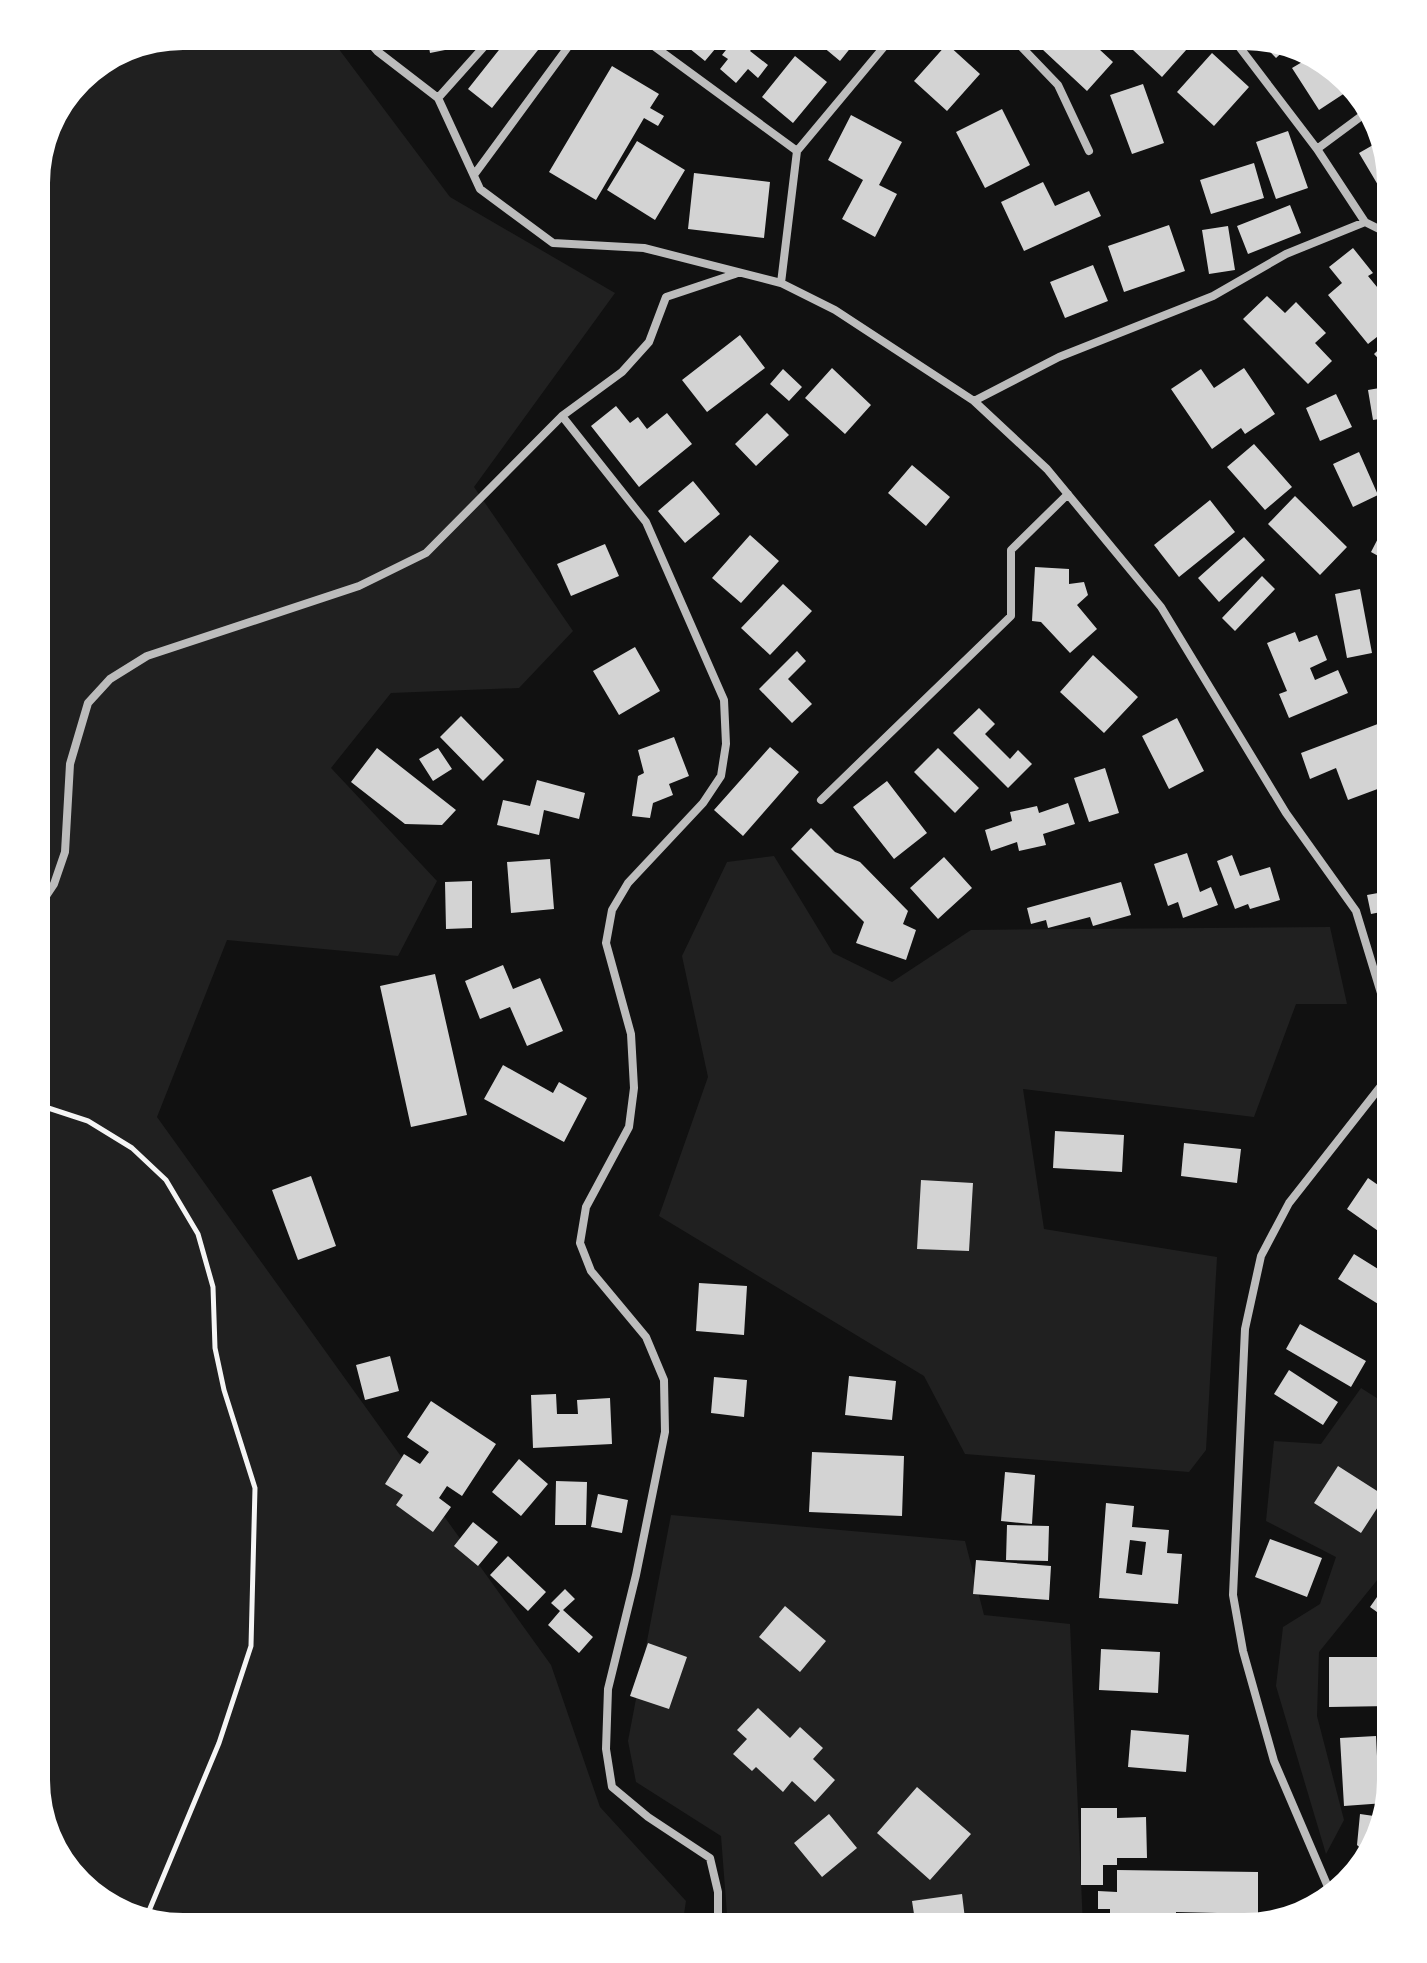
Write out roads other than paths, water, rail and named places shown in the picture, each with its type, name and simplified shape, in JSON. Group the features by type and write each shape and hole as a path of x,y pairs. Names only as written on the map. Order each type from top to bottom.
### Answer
{"street":[{"path":"376,50 438,98 480,189 553,243 644,248 735,274 781,283 835,310 974,401 1047,469 1161,607 1286,813 1356,911 1377,980"},
{"path":"438,98 481,50"},
{"path":"474,175 566,50"},
{"path":"659,50 797,151"},
{"path":"781,283 797,151 881,50"},
{"path":"1024,50 1058,85 1089,151"},
{"path":"1242,50 1317,149 1365,222 1377,228"},
{"path":"1317,149 1360,117"},
{"path":"974,401 1059,357 1213,296 1286,254 1365,222"},
{"path":"50,890 65,852 70,764 88,703 110,679 147,656 359,586 426,553 562,416 622,372 649,342 666,297 735,274"},
{"path":"562,416 646,522 724,700 726,744 721,776 703,803 628,883 612,910 606,943 631,1034 634,1088 629,1127 586,1207 580,1243 591,1271 646,1337 664,1380 665,1432 636,1575 608,1689 606,1749 612,1787 648,1817 710,1858 718,1892 718,1913"},
{"path":"821,800 1011,616 1011,550 1068,494"},
{"path":"1327,1884 1274,1761 1243,1651 1233,1595 1245,1329 1261,1256 1289,1203 1377,1091"}]}
